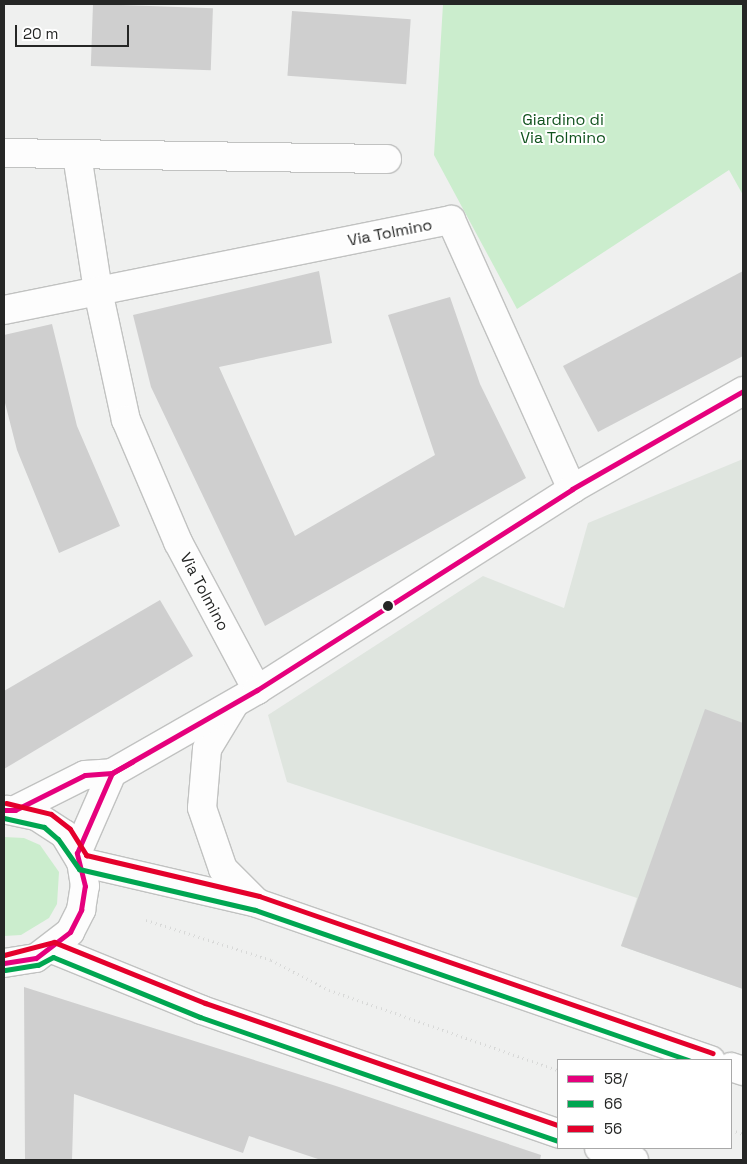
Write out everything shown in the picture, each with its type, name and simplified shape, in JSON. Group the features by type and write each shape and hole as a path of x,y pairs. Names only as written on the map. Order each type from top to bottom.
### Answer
{"street":[{"path":"4,153 387,159"},
{"name":"Via Tolmino","path":"77,155 98,291 126,420 150,486 246,696"},
{"name":"Via Tolmino","path":"98,291 451,220 572,489"},
{"path":"4,310 98,291"},
{"path":"9,810 86,775 112,774 246,696 572,489 743,391"},
{"path":"246,696 207,749 202,808 223,869 257,903"},
{"path":"79,857 112,774"},
{"path":"4,962 36,958 52,949 70,932 81,910 85,886 79,857 47,820 9,810"},
{"path":"79,857 257,903 708,1059"},
{"path":"52,949 202,1010 557,1133"},
{"path":"602,1149 634,1160"}],"path":[{"path":"146,920 271,960 328,990 557,1070"}],"shaded area":[{"path":"743,459 743,989 621,946 637,898 287,782 268,715 483,576 564,608 588,523"}],"green space":[{"name":"Giardino di Via Tolmino","path":"443,4 743,4 743,195 729,170 517,309 434,155"},
{"path":"4,837 24,838 40,845 59,872 57,904 49,918 21,935 4,936"}],"building":[{"path":"93,4 213,8 211,70 91,66"},
{"path":"292,11 411,19 406,84 287,76"},
{"path":"319,271 332,343 219,367 295,536 435,455 388,315 450,297 480,384 526,478 265,626 151,387 133,315"},
{"path":"743,271 743,356 598,432 563,366"},
{"path":"52,324 77,426 120,526 59,553 17,450 4,399 4,335"},
{"path":"160,600 193,656 4,769 4,691"},
{"path":"705,709 743,723 743,989 621,946"},
{"path":"24,987 336,1086 541,1155 540,1160 321,1160 249,1136 243,1153 74,1094 72,1160 25,1160"}],"transit line":[{"name":"58/","path":"4,963 36,958 70,932 81,910 85,886 77,853 112,773 257,690 572,489 743,391"},
{"name":"58/","path":"4,810 15,810 85,775 112,773 132,762"},
{"name":"56","path":"6,803 51,814 70,829 86,855 259,896 713,1053"},
{"name":"66","path":"4,818 44,827 58,839 79,869 255,910 686,1059"},
{"name":"56","path":"4,955 54,942 205,1003 557,1125"},
{"name":"66","path":"5,970 38,965 53,957 200,1017 556,1140"}]}
